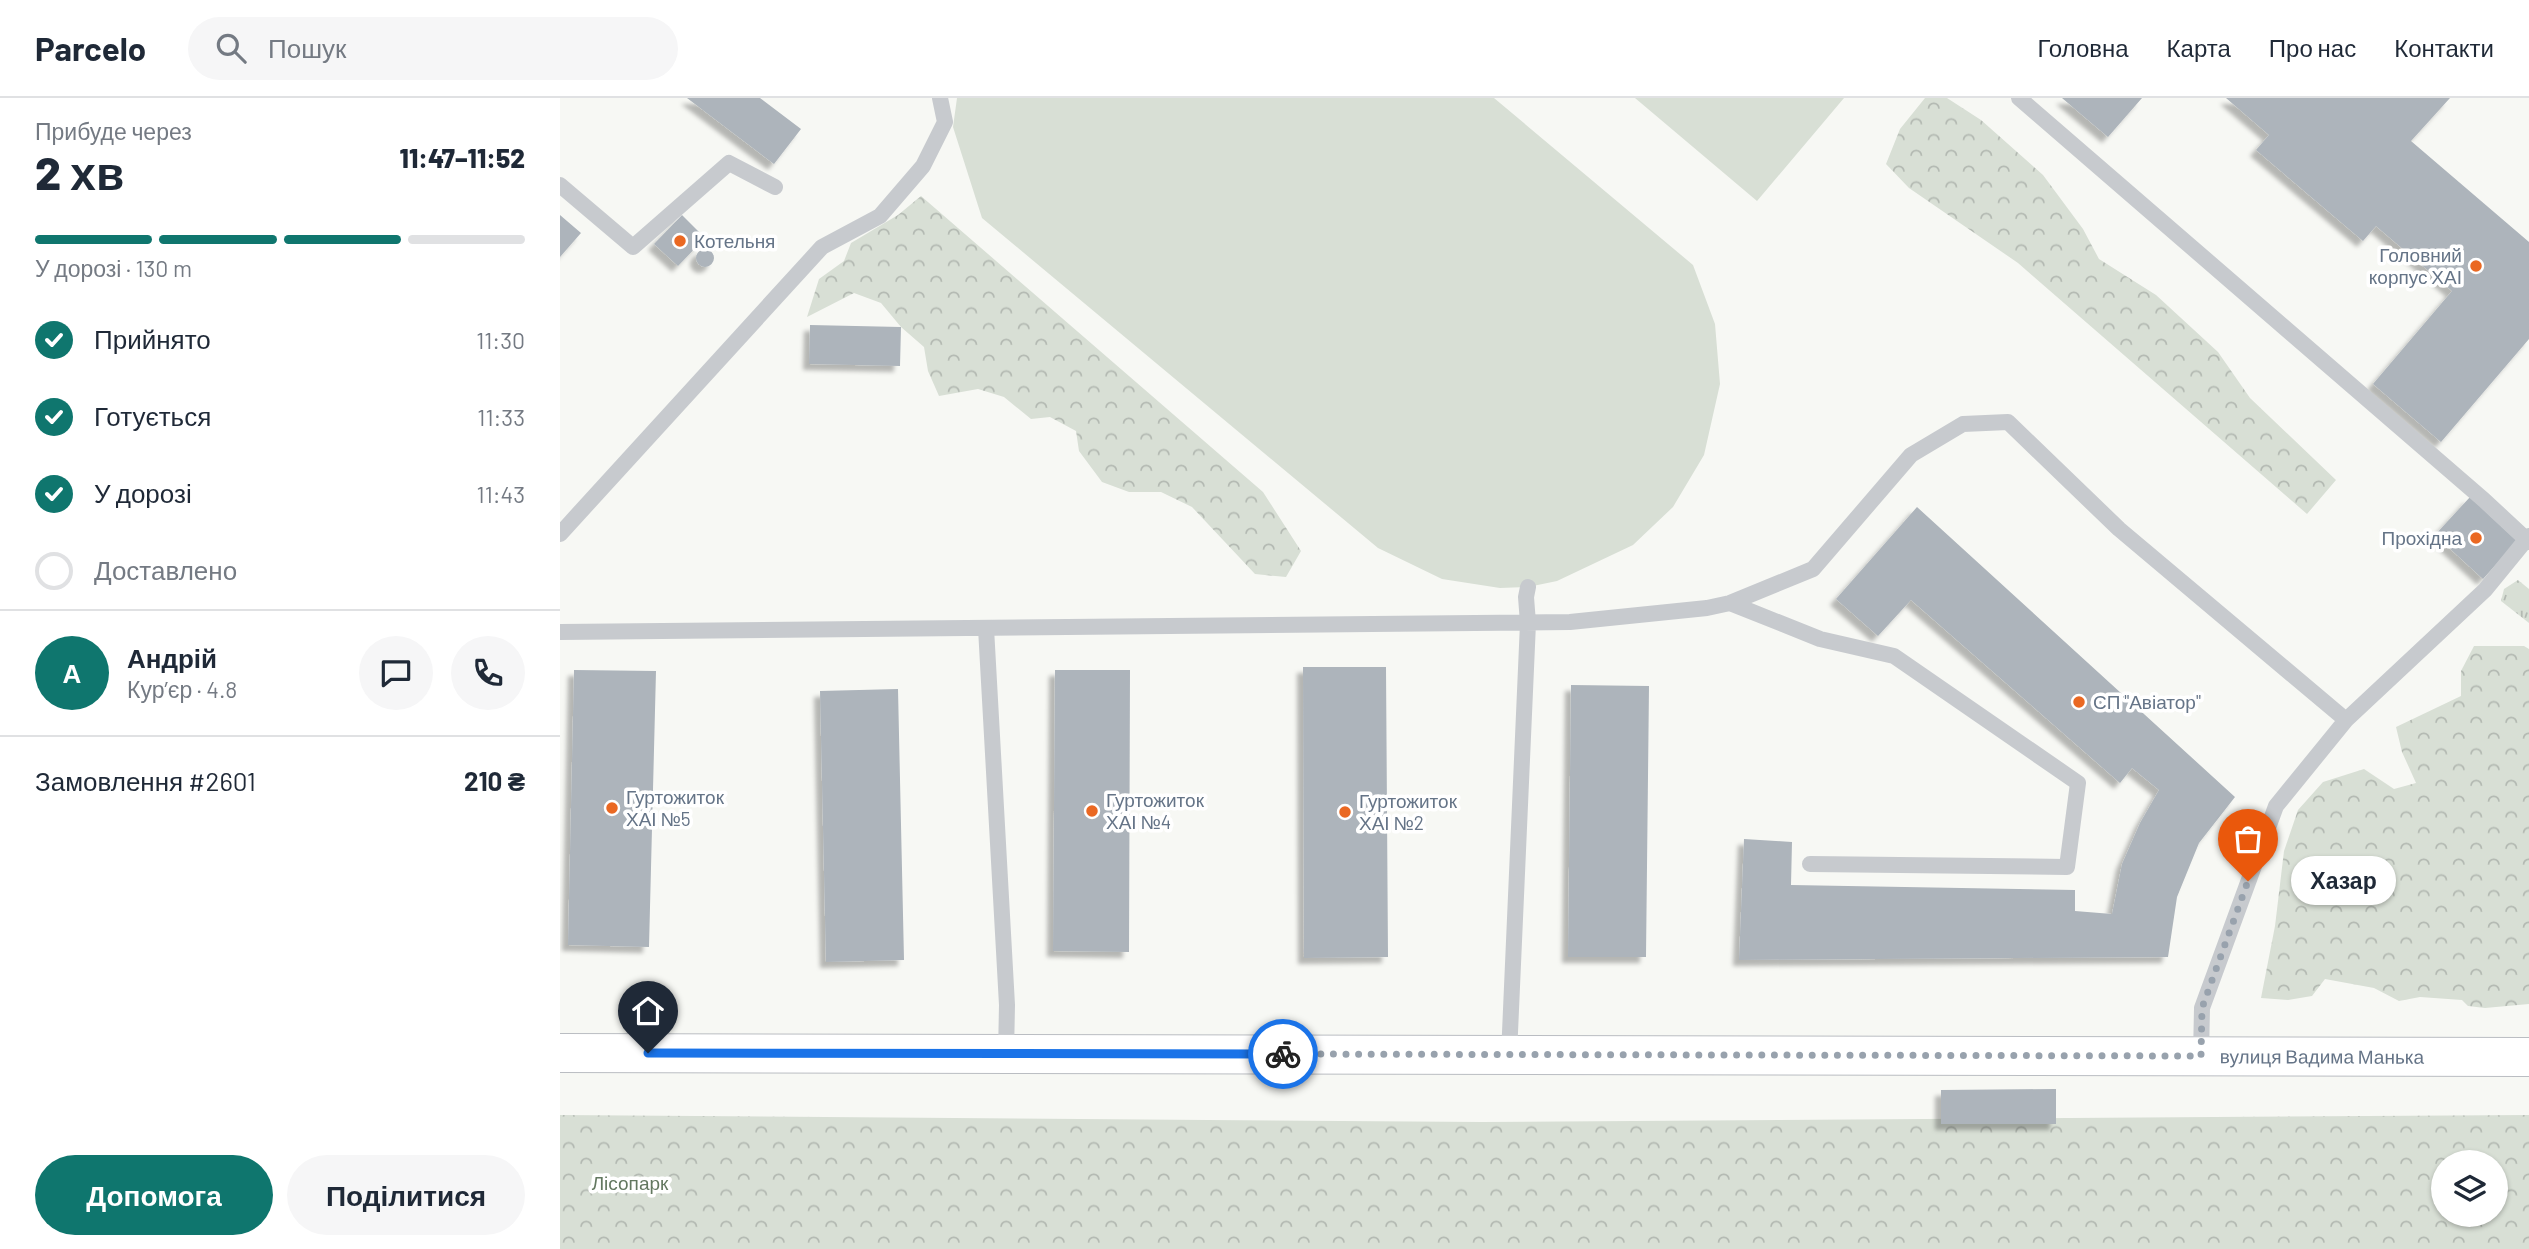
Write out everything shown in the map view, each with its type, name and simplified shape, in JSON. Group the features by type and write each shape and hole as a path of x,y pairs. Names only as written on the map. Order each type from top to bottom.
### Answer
{"main road":[{"name":"вулиця Вадима Манька","path":"560,1053 2529,1057"}],"lane":[{"path":"560,534 822,247 880,216 923,166 945,122 940,98"},
{"path":"2019,98 2528,539 2485,590 2346,720 2276,806 2202,1008 2201,1056"},
{"path":"560,185 633,247 729,163 775,187"},
{"path":"560,632 1528,623 1600,620 1707,608 1730,603 1813,569 1911,455 1963,424 2008,422 2119,529 2346,720"},
{"path":"1509,1055 1528,587"},
{"path":"1730,603 1820,639 1894,656 2078,783 2067,867 1811,864"},
{"path":"986,628 1007,1005 1006,1054"}],"green space":[{"path":"957,98 1494,98 1693,265 1715,324 1720,384 1704,455 1673,507 1633,545 1557,581 1528,587 1500,588 1442,579 1378,548 982,218 953,127"},
{"path":"1635,98 1844,98 1757,201"},
{"path":"1925,98 1947,98 1981,120 2043,175 2083,229 2099,259 2156,295 2218,352 2250,398 2336,480 2307,514 2018,263 1909,188 1886,164 1900,129"},
{"path":"921,196 1263,492 1301,551 1286,577 1255,574 1192,507 1161,492 1129,492 1102,482 1079,451 1076,431 1050,417 1031,419 1004,397 978,389 939,396 928,371 924,347 901,327 881,303 854,293 807,317 819,279 844,261 851,243 898,215"},
{"path":"2518,580 2529,589 2529,623 2501,601 2504,589"},
{"path":"2474,646 2524,646 2529,649 2529,1004 2485,1008 2468,1006 2462,1000 2420,997 2399,1001 2374,988 2325,979 2312,996 2288,1000 2261,998 2275,926 2284,851 2298,810 2323,782 2364,769 2394,789 2416,783 2402,752 2396,727 2461,696 2461,671"},
{"name":"Лісопарк","path":"560,1115 1482,1122 2529,1115 2529,1249 560,1249"}],"building":[{"path":"687,98 760,98 801,129 774,164"},
{"path":"2062,98 2142,98 2108,137"},
{"name":"Головний корпус ХАІ","path":"2226,98 2450,98 2411,141 2529,242 2529,339 2441,442 2373,384 2452,291 2376,226 2363,241 2256,150 2269,135"},
{"path":"560,215 581,233 560,257"},
{"name":"Котельня","path":"682,215 705,238 678,266 654,244"},
{"path":"705,249 711,252 714,258 711,264 705,267 699,264 696,258 699,252"},
{"path":"810,325 901,327 900,366 809,364"},
{"name":"Прохідна","path":"2470,497 2517,541 2483,579 2435,535"},
{"name":"СП \"Авіатор\"","path":"1917,507 2235,797 2199,843 2177,897 2168,957 1739,960 1744,839 1792,842 1791,885 2075,890 2075,911 2112,914 2122,864 2140,823 2159,790 2132,768 2120,783 1911,600 1878,636 1836,599"},
{"name":"Гуртожиток ХАІ №2","path":"1303,667 1386,667 1388,957 1304,958"},
{"name":"Гуртожиток ХАІ №5","path":"574,670 656,671 649,947 568,945"},
{"name":"Гуртожиток ХАІ №4","path":"1055,670 1130,670 1129,952 1053,951"},
{"path":"1571,685 1649,686 1646,957 1568,957"},
{"path":"898,689 904,960 826,962 820,691"},
{"path":"2056,1089 2056,1124 1941,1124 1941,1090"}],"way so far":[{"path":"1283,1054 2201,1056 2202,1008 2248,881"}],"place":[{"name":"Котельня","path":"680,241"},
{"name":"Головний корпус ХАІ","path":"2476,266"},
{"name":"Прохідна","path":"2476,538"},
{"name":"СП \"Авіатор\"","path":"2079,702"},
{"name":"Гуртожиток ХАІ №5","path":"612,808"},
{"name":"Гуртожиток ХАІ №4","path":"1092,811"},
{"name":"Гуртожиток ХАІ №2","path":"1345,812"},
{"name":"Хазар","path":"2248,881"}],"route":[{"path":"648,1053 1283,1054"}]}
